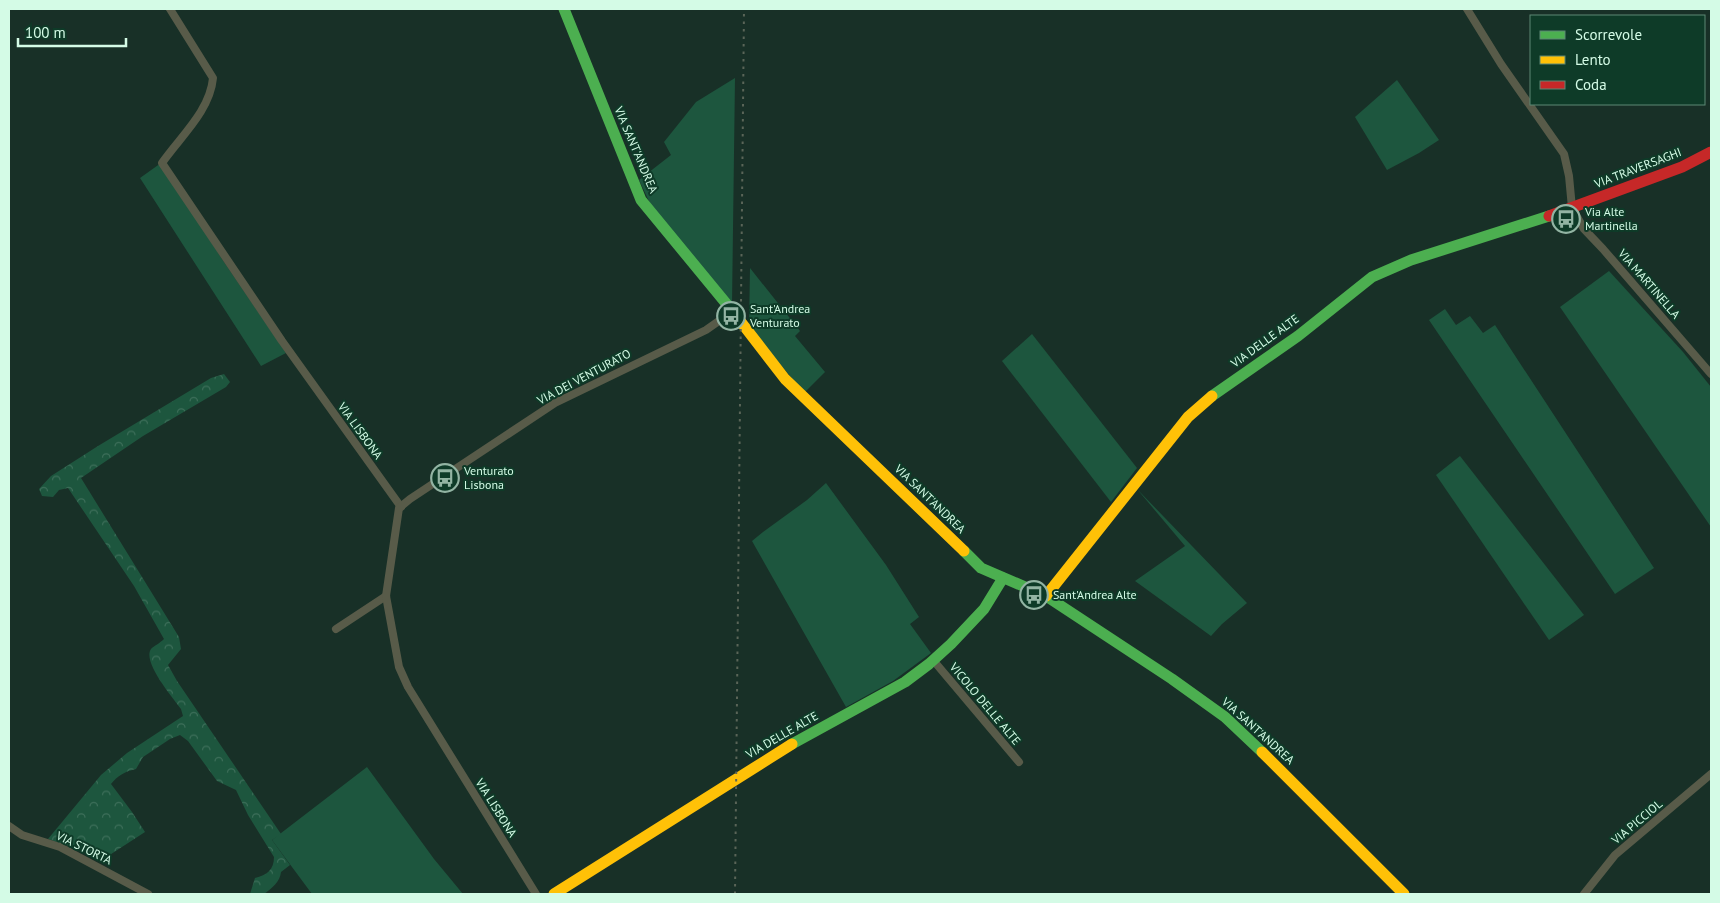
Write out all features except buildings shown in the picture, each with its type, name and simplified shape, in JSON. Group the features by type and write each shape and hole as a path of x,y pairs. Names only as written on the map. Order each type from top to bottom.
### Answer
{"street":[{"name":"VIA LISBONA","path":"170,9 214,78 213,86 194,122 162,164 282,341 401,507 396,521 386,596 399,667 408,687 536,894"},
{"name":"VIA SANT'ANDREA","path":"564,9 641,200 733,311 786,379 981,568 1046,596 1172,679 1225,717 1282,771 1404,894"},
{"path":"1467,9 1501,64 1564,154 1569,176 1572,208"},
{"name":"VIA TRAVERSAGHI","path":"1572,208 1682,167 1711,152"},
{"name":"VIA MARTINELLA","path":"1572,208 1584,229 1711,374"},
{"name":"VIA DELLE ALTE","path":"1046,596 1188,416 1205,401 1298,336 1372,277 1411,260 1572,208"},
{"name":"VIA DEI VENTURATO","path":"401,507 555,403 706,330 733,311"},
{"name":"VIA DELLE ALTE","path":"554,894 785,748 905,682 933,660 984,609 1003,578"},
{"path":"336,629 386,596"},
{"name":"VICOLO DELLE ALTE","path":"933,660 1019,762"},
{"name":"VIA PICCIOL","path":"1584,894 1615,855 1711,774"},
{"name":"VIA STORTA","path":"9,826 22,835 60,847 148,894"}],"green space":[{"path":"735,78 732,305 655,214 639,180 671,155 664,142 696,102"},
{"path":"1397,80 1439,140 1387,170 1355,117"},
{"path":"161,163 222,259 286,353 261,366 140,178"},
{"path":"750,268 800,331 795,336 825,372 805,392 749,327"},
{"path":"1609,271 1683,352 1711,387 1711,527 1560,307"},
{"path":"1445,309 1456,325 1470,316 1483,333 1495,325 1654,568 1615,594 1429,320"},
{"path":"1032,334 1137,468 1111,502 1002,361"},
{"path":"224,374 230,382 226,387 143,436 81,478 179,637 181,649 168,665 281,834 272,840 290,865 281,872 273,887 264,894 250,894 255,878 271,869 274,857 248,815 236,790 217,781 188,741 180,735 170,739 143,757 136,769 122,774 111,784 145,832 105,858 48,839 101,775 127,753 183,716 181,709 154,671 149,655 151,649 164,639 134,586 68,488 59,490 53,497 42,496 39,489 51,476 98,446 211,378"},
{"path":"1460,456 1584,615 1549,640 1436,475"},
{"path":"826,483 886,565 919,617 910,624 931,653 893,681 846,707 752,541 807,500"},
{"path":"1137,489 1247,603 1211,636 1135,581 1185,546"},
{"path":"367,767 434,859 463,894 312,894 272,840"}],"railway":[{"path":"735,894 744,9"}],"traffic: fast":[{"path":"564,9 641,200 734,313"},
{"path":"1212,396 1298,336 1372,277 1411,260 1549,216"},
{"path":"964,551 981,568 1046,596 1172,679 1225,717 1262,752"},
{"path":"792,744 905,682 929,664 984,609 1003,578"}],"traffic: slow":[{"path":"734,313 785,379 964,551"},
{"path":"1046,596 1188,417 1212,396"},
{"path":"554,894 792,744"},
{"path":"1262,752 1404,894"}],"traffic: jam":[{"path":"1549,216 1682,167 1711,152"}],"place":[{"name":"Via Alte Martinella","path":"1566,219"},
{"name":"Sant'Andrea Venturato","path":"731,316"},
{"name":"Venturato Lisbona","path":"445,478"},
{"name":"Sant'Andrea Alte","path":"1034,595"}]}
